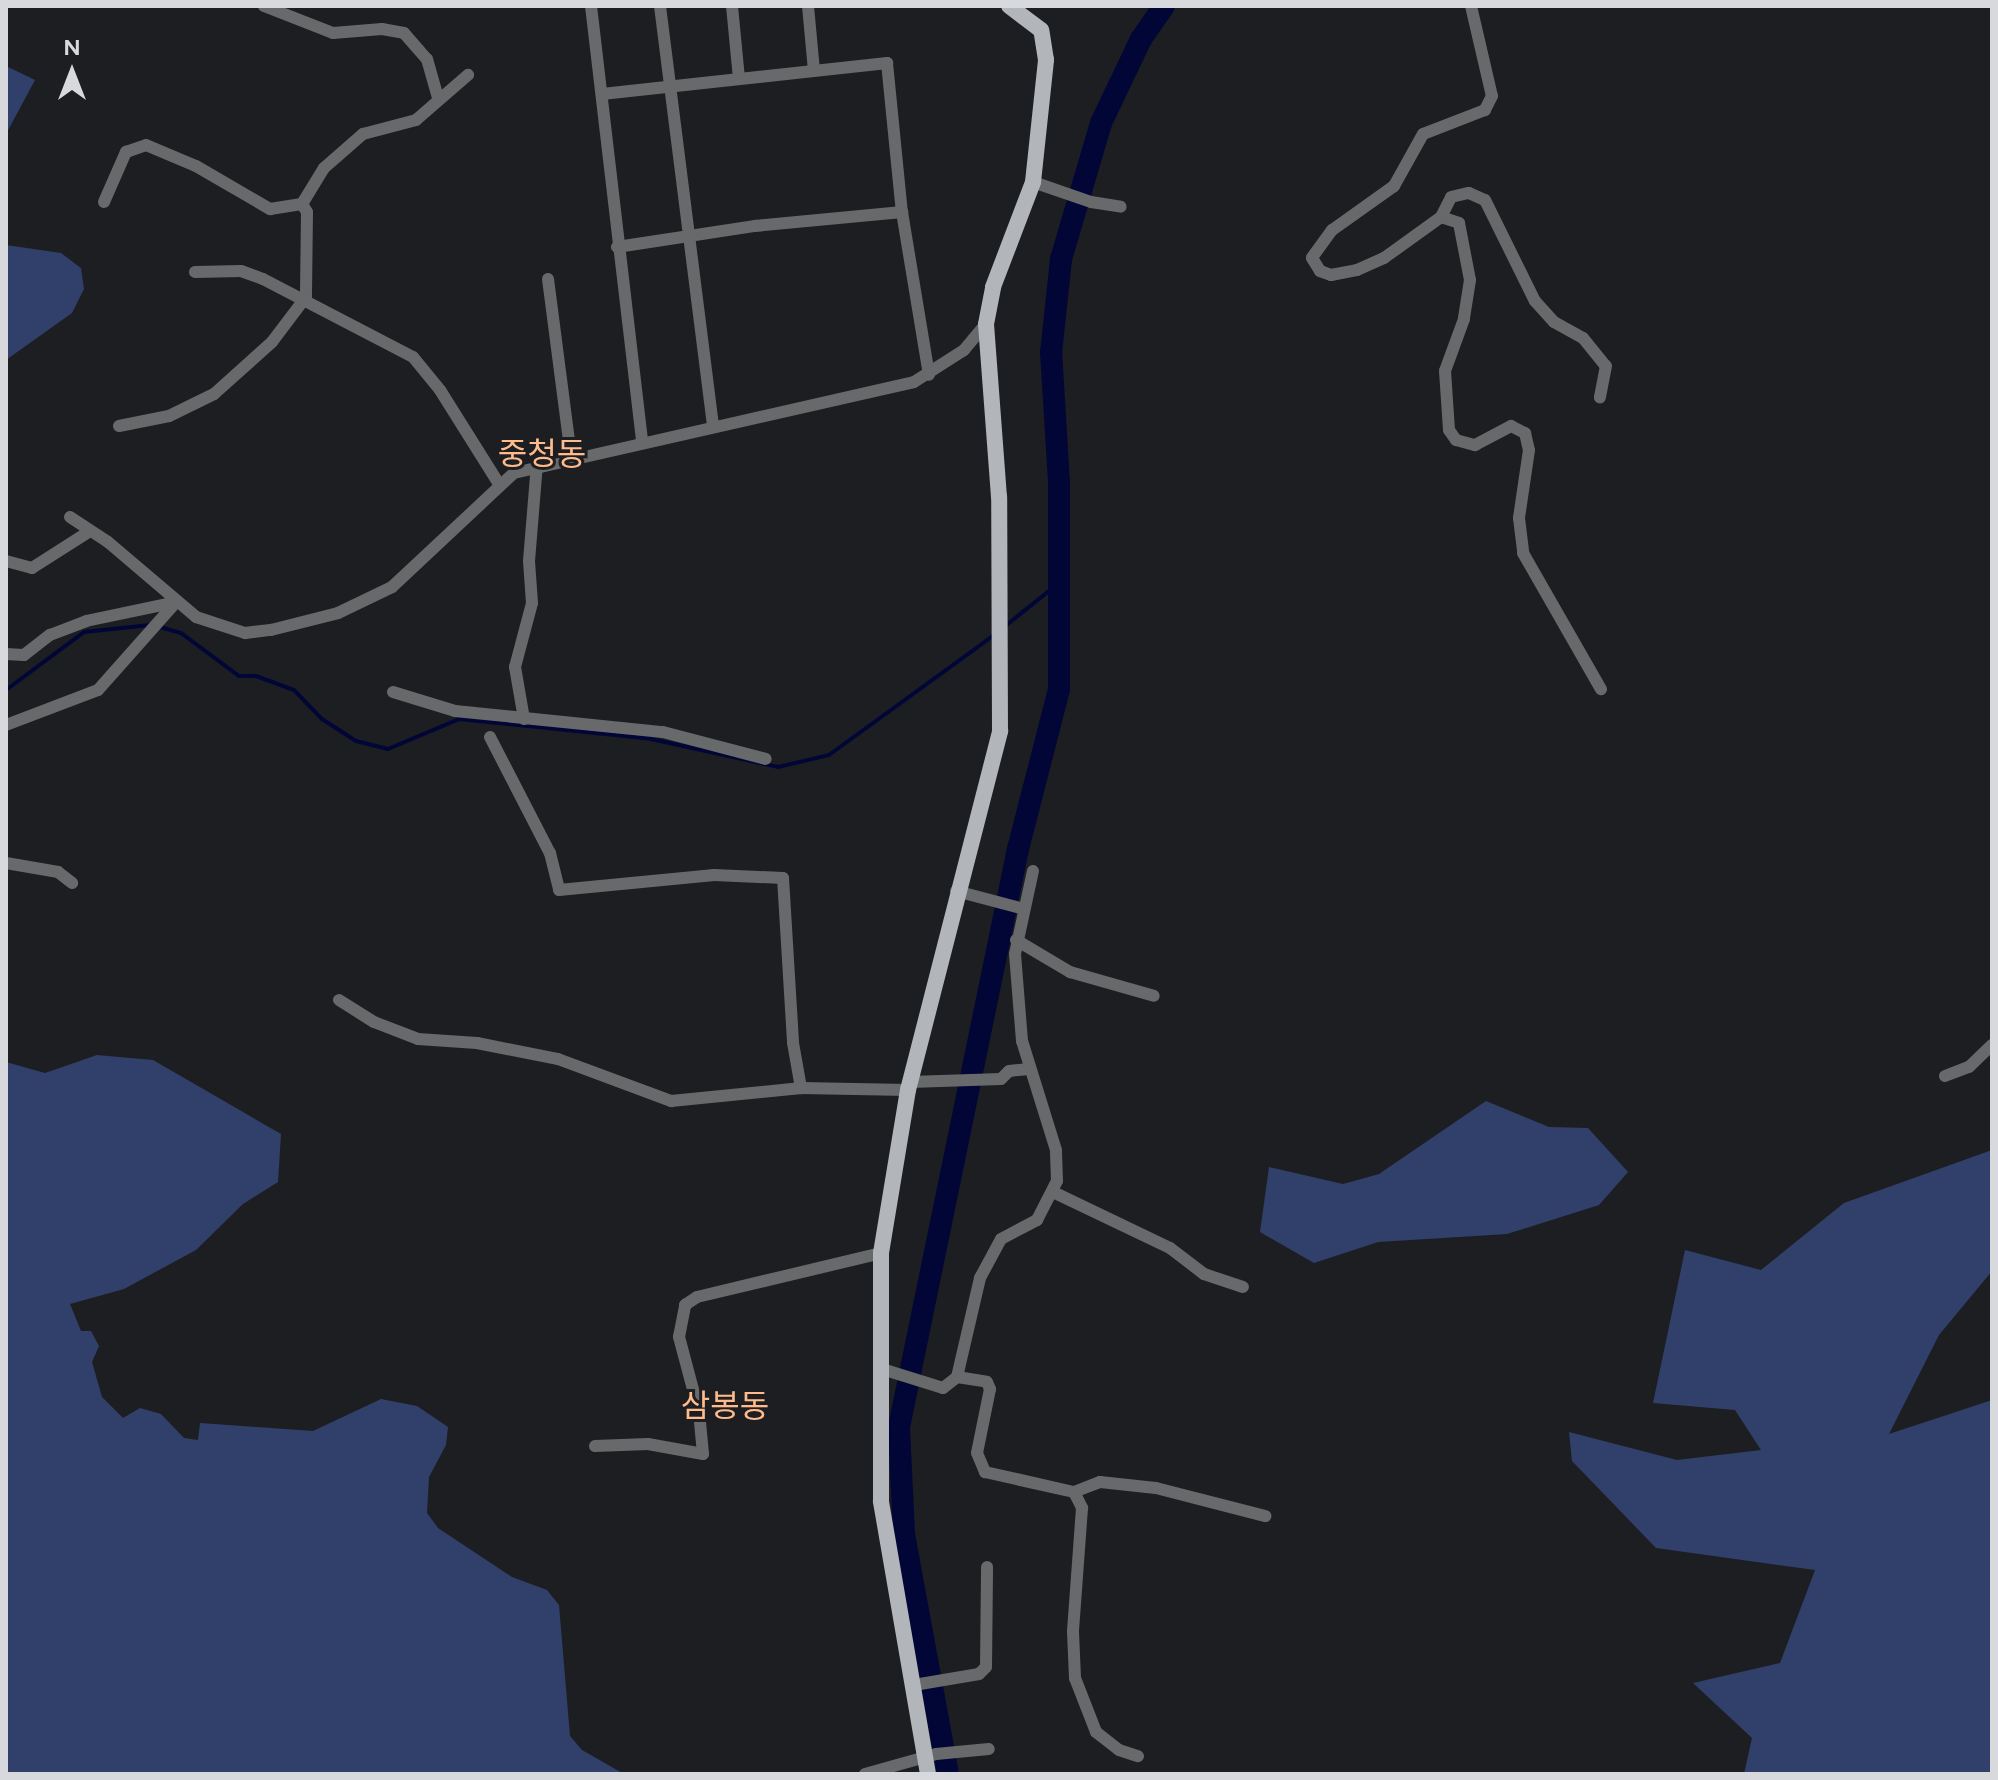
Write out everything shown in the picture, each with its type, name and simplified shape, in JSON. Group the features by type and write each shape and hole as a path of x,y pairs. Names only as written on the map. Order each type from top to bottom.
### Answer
{"main road":[{"path":"930,1762 881,1501 888,1373 881,1253 909,1086 956,891 996,757 999,497 986,324 993,287 1033,182 1045,45 1041,30 1009,6"}],"street":[{"path":"264,6 333,33 382,29 404,33 427,59 438,98"},
{"path":"591,6 642,441"},
{"path":"660,6 713,426"},
{"path":"732,6 739,79"},
{"path":"808,6 814,71"},
{"path":"1471,6 1492,96 1485,110 1423,134 1394,186 1317,243 1314,266 1331,275 1357,270 1384,258 1441,217 1451,197 1469,193 1485,200 1535,301 1554,322 1583,338 1606,366 1600,397"},
{"path":"602,94 887,63 902,212 929,375"},
{"path":"104,202 126,152 146,145 270,209 302,204 324,168 363,134 416,120 468,75"},
{"path":"1033,182 1091,202 1121,207"},
{"path":"119,426 169,416 214,394 272,342 306,297 307,212 302,204"},
{"path":"617,247 902,212"},
{"path":"1441,217 1459,223 1470,280 1464,319 1445,371 1449,430 1456,440 1475,445 1511,426 1525,433 1529,450 1519,518 1523,553 1601,689"},
{"path":"195,272 241,271 306,297 413,357 440,390 499,484"},
{"path":"548,279 571,457"},
{"path":"70,517 196,617 245,633 338,613 367,602 412,571 499,484 537,464 891,389 929,375 964,350 986,324"},
{"path":"524,719 515,667 531,613 537,464"},
{"path":"6,561 32,568 90,531"},
{"path":"6,725 98,690 176,602"},
{"path":"6,654 24,655 50,635 86,621 176,602"},
{"path":"393,692 455,711 663,732 766,759"},
{"path":"490,737 544,840 559,890 714,875 783,878 793,1043 801,1088"},
{"path":"6,863 58,872 72,883"},
{"path":"888,1373 943,1388 957,1377 980,1278 1001,1239 1037,1220 1053,1192 1056,1150 1029,1069 1016,940 1033,871"},
{"path":"956,891 1022,908"},
{"path":"1016,940 1070,972 1154,996"},
{"path":"339,1000 374,1022 418,1039 477,1043 558,1059 671,1101 801,1088 909,1086 1001,1079 1009,1071 1029,1069"},
{"path":"1945,1076 1969,1067 1992,1045"},
{"path":"1053,1192 1170,1248 1204,1274 1243,1287"},
{"path":"595,1446 648,1444 703,1454 699,1412 679,1337 685,1305 697,1297 881,1253"},
{"path":"957,1377 987,1382 990,1389 977,1453 985,1472 1074,1492 1100,1482 1122,1484 1265,1516"},
{"path":"1074,1492 1082,1508 1073,1632 1075,1678 1096,1732 1119,1750 1138,1756"},
{"path":"917,1684 979,1674 986,1667 987,1567"},
{"path":"865,1774 930,1762 957,1750 989,1749"}],"shaded area":[{"path":"6,66 35,80 6,134"},
{"path":"6,245 61,253 81,268 84,289 72,313 6,360"},
{"path":"97,1055 153,1060 281,1134 278,1182 243,1204 196,1250 124,1289 70,1304 81,1331 91,1331 99,1346 92,1362 102,1397 123,1418 140,1408 161,1414 184,1438 198,1440 200,1423 313,1431 381,1399 417,1406 448,1427 446,1445 429,1477 427,1513 438,1528 512,1577 547,1590 559,1605 570,1736 582,1750 624,1774 6,1774 6,1062 45,1073"},
{"path":"1486,1101 1549,1127 1588,1128 1628,1172 1599,1205 1507,1234 1378,1242 1314,1263 1260,1232 1269,1167 1343,1184 1379,1174"},
{"path":"1992,1150 1992,1271 1939,1335 1889,1434 1992,1400 1992,1774 1744,1774 1752,1738 1693,1683 1780,1663 1815,1570 1656,1548 1572,1461 1569,1432 1677,1460 1761,1450 1735,1410 1653,1403 1685,1250 1761,1270 1844,1203"}],"waterway":[{"path":"948,1774 904,1534 899,1427 1018,849 1059,689 1059,482 1051,353 1061,259 1101,123 1141,39 1164,6"},
{"path":"1004,627 1059,583"},
{"path":"6,690 84,632 151,625"},
{"path":"160,627 181,633 239,676 256,676 294,690 322,719 356,741 388,749 459,719 651,739 778,767 829,755 994,635"}],"district":[{"name":"중청동","path":"542,454"},
{"name":"삼봉동","path":"725,1406"}]}
